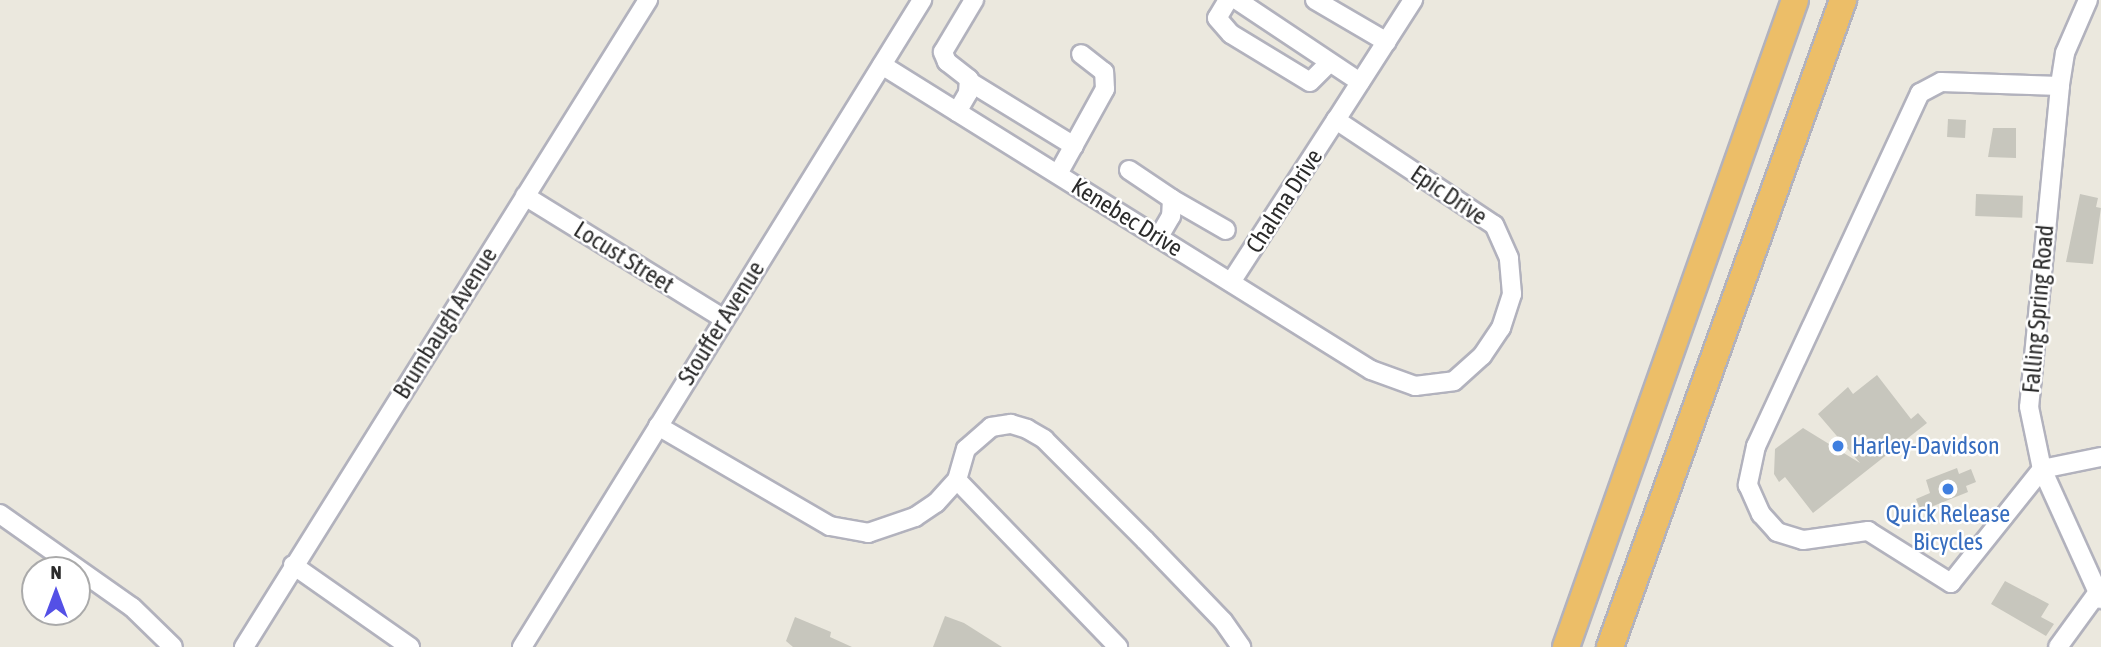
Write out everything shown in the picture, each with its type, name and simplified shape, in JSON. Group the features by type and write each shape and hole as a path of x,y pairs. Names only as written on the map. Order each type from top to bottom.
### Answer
{"highway":[{"path":"1700,267 1701,235 1778,0"},
{"path":"1566,647 1795,0"},
{"path":"1610,647 1843,0"},
{"path":"1704,384 1739,316 1862,0"}],"street":[{"name":"Brumbaugh Avenue","path":"244,647 648,0"},
{"name":"Stouffer Avenue","path":"522,647 922,0"},
{"path":"974,0 943,52 947,62 970,82 1074,146"},
{"path":"1228,0 1217,18 1231,34 1310,82 1329,63"},
{"path":"1237,0 1360,82"},
{"path":"1315,0 1387,42"},
{"path":"1336,120 1413,0"},
{"name":"Falling Spring Road","path":"2083,3 2065,53 2060,86 2030,375 2031,424 2042,469 2099,595"},
{"path":"1058,174 1105,89 1104,72 1081,54"},
{"name":"Kenebec Drive","path":"882,65 1371,370"},
{"path":"957,112 970,82"},
{"path":"2060,86 1941,82 1920,93 1756,446 1748,485 1761,514 1777,532 1803,540 1868,531 1951,583 2042,469 2101,457"},
{"name":"Chalma Drive","path":"1231,282 1336,120"},
{"name":"Epic Drive","path":"1336,120 1494,225 1509,258 1512,294 1501,328 1482,356 1454,381 1415,386 1371,370"},
{"path":"1129,170 1226,230"},
{"name":"Locust Street","path":"525,196 724,318"},
{"path":"1159,237 1171,216 1172,199"},
{"path":"658,426 830,526 848,532 880,530 915,517 957,480 966,449 978,435 991,427 1011,424 1027,429 1044,439 1162,558 1223,621 1241,647"},
{"path":"957,480 1118,647"},
{"path":"0,514 132,607 173,647"},
{"path":"293,565 410,647"},
{"path":"2059,647 2099,595"}],"building":[{"path":"1948,119 1966,120 1965,138 1947,137"},
{"path":"1993,128 2016,128 2016,158 1988,157"},
{"path":"1976,194 2023,196 2022,218 1975,216"},
{"path":"2080,194 2098,198 2096,207 2101,208 2093,264 2066,262"},
{"name":"Harley-Davidson","path":"1877,375 1911,419 1918,413 1927,423 1813,513 1785,477 1779,482 1774,474 1775,449 1803,428 1860,463 1818,414 1848,387 1853,394"},
{"name":"Quick Release Bicycles","path":"1957,468 1959,474 1971,469 1976,482 1966,486 1968,492 1921,511 1916,499 1930,493 1926,480"},
{"path":"2005,581 2049,604 2041,617 2054,624 2046,636 1991,604"},
{"path":"945,616 964,623 1002,647 933,647"},
{"path":"795,617 831,632 830,637 852,647 793,647 786,641"}],"place":[{"name":"Harley-Davidson","path":"1838,446"},
{"name":"Quick Release Bicycles","path":"1948,489"}]}
